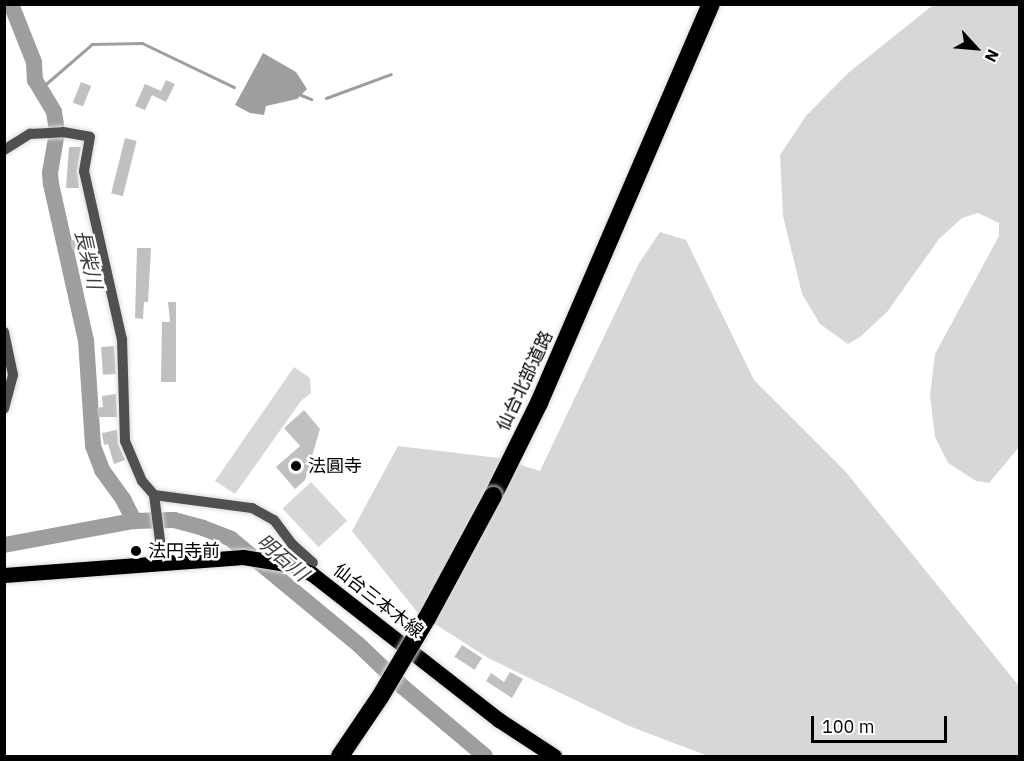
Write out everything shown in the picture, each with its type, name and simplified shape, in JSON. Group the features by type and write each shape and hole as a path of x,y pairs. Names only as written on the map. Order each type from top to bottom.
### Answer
{"highway":[{"name":"仙台北部道路","path":"340,756 380,697 427,618 493,496 539,403 711,4"},
{"path":"657,129 722,4"}],"main road":[{"name":"仙台三本木線","path":"4,575 243,557 292,565 312,574 499,720 555,756"}],"street":[{"path":"7,149 30,134 63,132 90,137 84,171 122,339 125,441 133,463 154,501 163,563"},
{"path":"4,332 7,358 13,375 4,409"},
{"path":"154,501 252,508 274,520 292,544 313,563"}],"shaded area":[{"path":"933,5 1019,5 1019,447 989,483 976,481 948,463 935,437 930,395 935,354 999,236 999,223 978,213 962,218 939,239 887,312 860,337 848,344 820,324 802,294 783,216 780,155 806,116 847,74"},
{"path":"263,53 296,72 307,89 297,99 266,106 264,115 250,113 235,105"},
{"path":"660,232 686,240 754,380 845,471 1019,686 1019,756 708,756 629,726 488,658 418,613 352,531 398,446 499,458 540,471 639,263"},
{"path":"294,367 310,378 311,393 301,401 235,494 215,481"},
{"path":"311,482 347,521 319,547 282,509"}],"building":[{"path":"166,80 175,84 166,102 152,95 145,110 135,106 145,84 161,91"},
{"path":"81,82 91,86 83,107 73,102"},
{"path":"125,138 137,141 123,196 111,193"},
{"path":"69,147 81,147 77,170 79,188 66,188"},
{"path":"89,236 96,263 83,266 79,248 72,250 70,241"},
{"path":"137,248 151,248 148,302 144,302 143,319 135,318"},
{"path":"168,302 176,302 176,382 161,382 162,322 170,322"},
{"path":"114,346 116,374 103,375 101,347"},
{"path":"116,394 117,417 98,417 97,408 103,407 102,396"},
{"path":"304,410 320,429 305,480 295,489 276,467 300,446 284,428"},
{"path":"117,430 118,444 125,460 114,464 108,444 104,445 102,433"},
{"path":"462,645 482,658 475,670 454,657"},
{"path":"510,672 523,679 512,698 486,681 491,673 504,682"}],"waterway":[{"name":"長柴川","path":"11,4 34,62 35,80 54,112 57,132 50,173 51,184 86,340 93,446 102,470 123,499 134,521"},
{"path":"40,89 92,44 142,43 234,87"},
{"path":"326,98 391,74"},
{"path":"301,95 311,99"},
{"name":"明石川","path":"4,545 134,521 174,520 231,539 359,645 403,687 485,756"}],"place":[{"name":"法圓寺","path":"296,466"},
{"name":"法円寺前","path":"136,551"}]}
